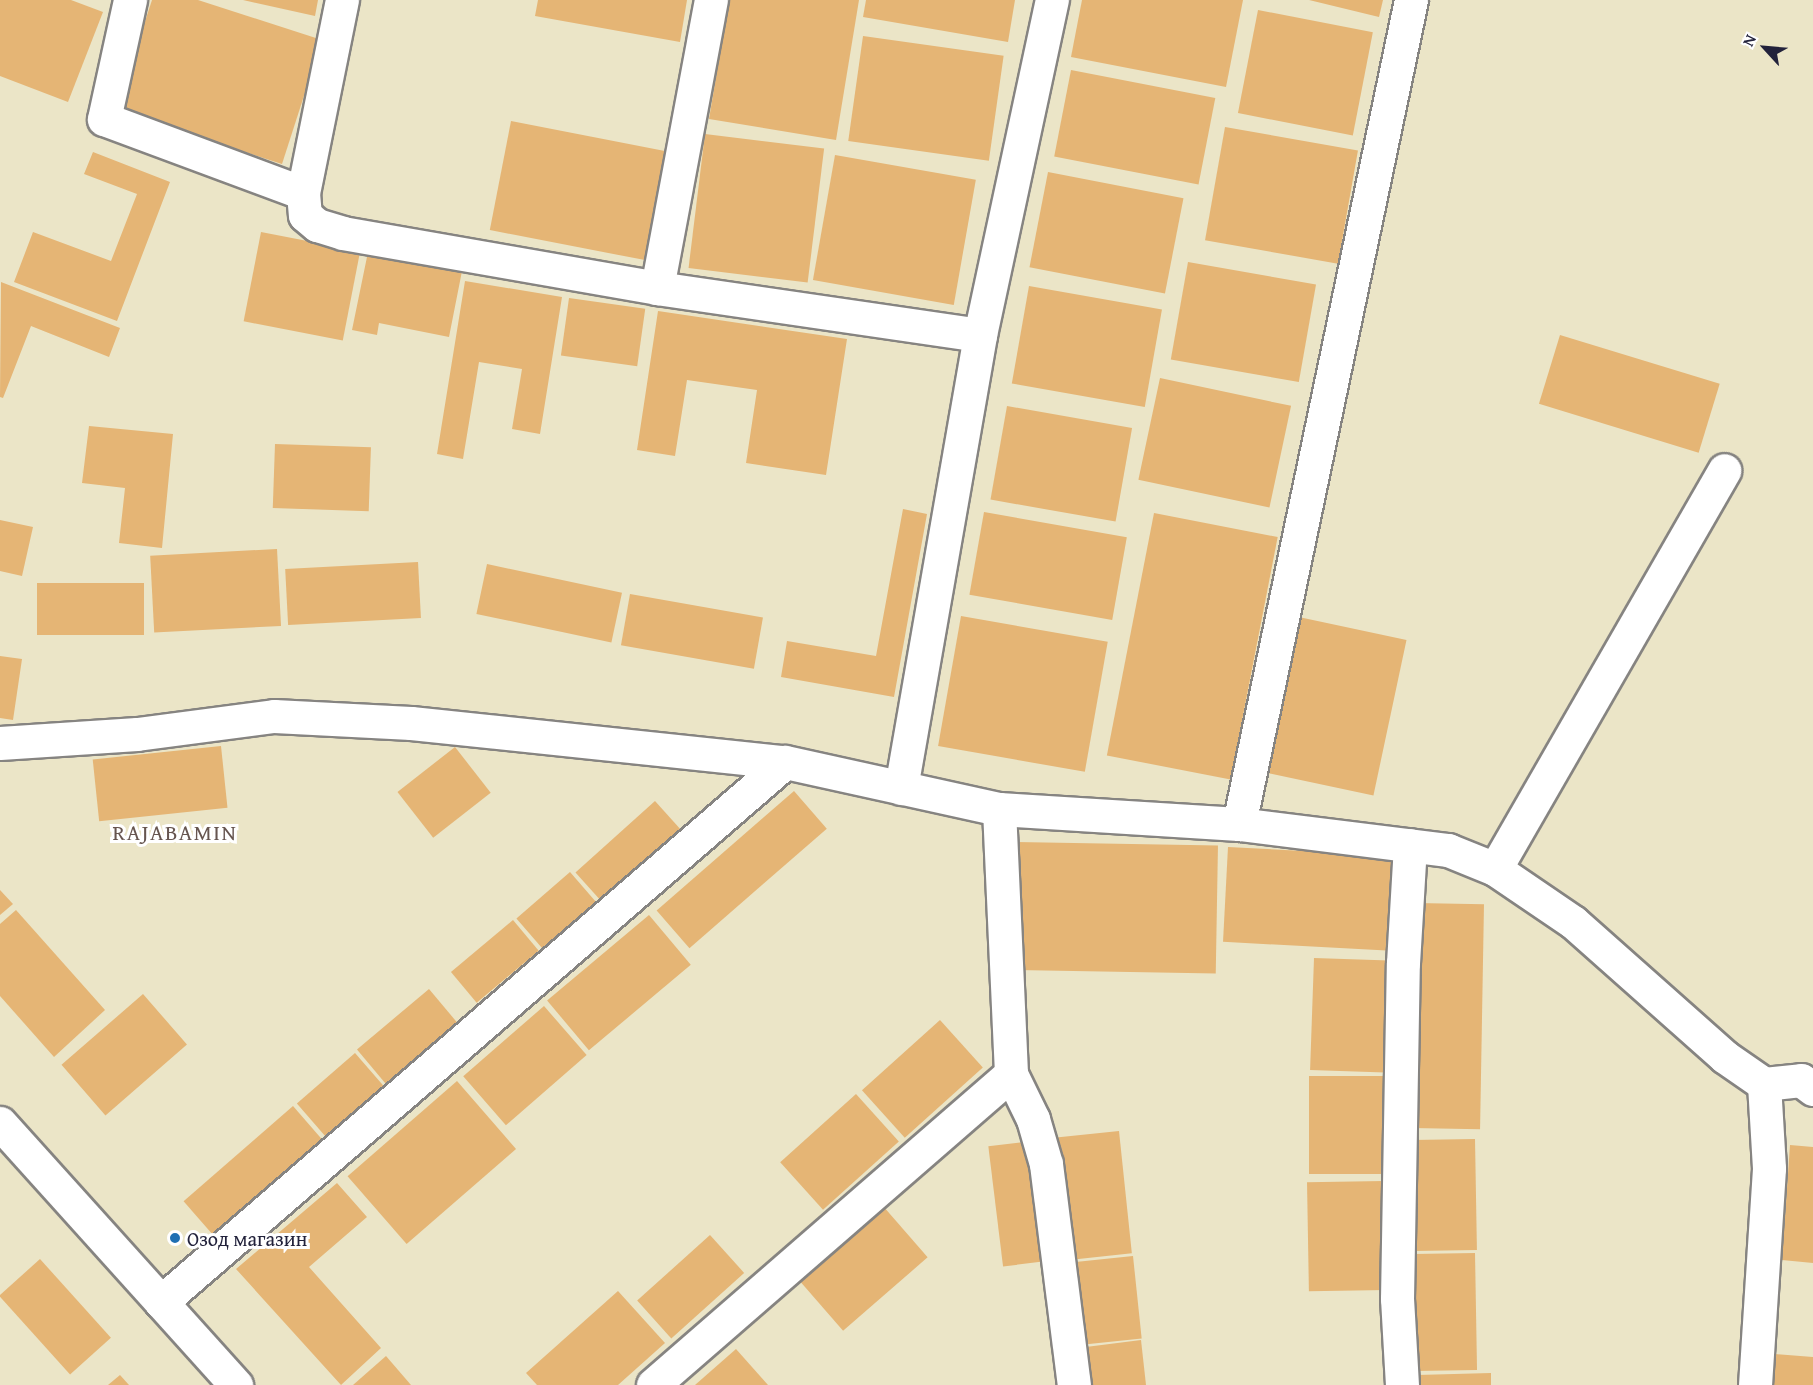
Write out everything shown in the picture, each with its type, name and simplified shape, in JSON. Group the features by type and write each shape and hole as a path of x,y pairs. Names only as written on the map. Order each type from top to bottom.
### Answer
{"street":[{"path":"130,0 104,119 303,193"},
{"path":"342,0 303,193 305,215 317,225 343,233 657,288 980,335"},
{"path":"657,288 711,0"},
{"path":"902,788 980,335 1052,0"},
{"path":"1239,824 1411,0"},
{"path":"1496,869 1724,470"},
{"path":"0,743 137,734 274,716 411,723 784,762 999,809 1239,824 1448,850 1496,869 1573,922 1725,1057 1764,1084 1801,1080 1813,1089"},
{"path":"161,1302 784,762"},
{"path":"999,809 1011,1074 1033,1119 1046,1164 1074,1385"},
{"path":"1402,1385 1397,1276 1403,963 1410,845"},
{"path":"653,1385 1011,1074"},
{"path":"1755,1385 1769,1168 1764,1084"},
{"path":"0,1123 236,1385"}],"building":[{"path":"0,0 71,0 103,12 68,102 0,76"},
{"path":"152,0 198,0 322,40 282,164 116,110"},
{"path":"243,0 318,0 315,16"},
{"path":"538,0 687,0 680,42 535,16"},
{"path":"729,0 859,0 836,140 709,119"},
{"path":"866,0 1015,0 1008,42 863,17"},
{"path":"1082,0 1243,0 1226,87 1071,57"},
{"path":"1309,0 1383,0 1379,17"},
{"path":"1258,10 1373,32 1353,135 1238,113"},
{"path":"863,36 1004,56 989,161 848,141"},
{"path":"1071,70 1215,98 1199,184 1054,156"},
{"path":"511,121 666,151 645,260 490,230"},
{"path":"1225,127 1358,150 1338,264 1205,240"},
{"path":"705,134 824,149 808,283 689,268"},
{"path":"93,152 170,182 117,321 14,282 33,232 111,261 137,194 84,174"},
{"path":"835,155 976,180 954,305 813,280"},
{"path":"1048,172 1183,198 1165,294 1029,267"},
{"path":"261,232 360,251 343,341 244,321"},
{"path":"368,252 462,271 449,337 379,323 377,335 352,330"},
{"path":"1188,262 1316,285 1299,382 1171,359"},
{"path":"465,281 562,297 540,434 512,429 522,369 479,362 463,459 437,454"},
{"path":"1,282 120,328 109,357 31,326 3,398 0,397"},
{"path":"1029,286 1162,309 1145,407 1012,383"},
{"path":"569,298 645,309 637,366 561,355"},
{"path":"658,311 847,339 826,475 746,463 757,390 687,380 675,456 637,450"},
{"path":"1560,335 1720,384 1699,453 1539,404"},
{"path":"1160,378 1291,406 1269,508 1138,480"},
{"path":"1007,406 1132,428 1116,522 991,500"},
{"path":"89,426 173,434 162,548 119,543 125,488 82,483"},
{"path":"275,444 371,447 369,511 273,508"},
{"path":"903,509 927,514 894,697 781,677 787,641 876,656"},
{"path":"984,512 1127,537 1112,620 969,595"},
{"path":"1154,513 1278,537 1231,780 1107,755"},
{"path":"0,520 33,527 22,576 0,571"},
{"path":"277,549 281,626 154,633 150,556"},
{"path":"418,562 421,618 288,625 285,569"},
{"path":"487,564 622,593 611,643 476,614"},
{"path":"37,583 144,583 144,635 37,635"},
{"path":"630,594 763,617 754,669 621,645"},
{"path":"961,616 1108,642 1085,772 938,746"},
{"path":"1294,616 1406,640 1373,795 1261,772"},
{"path":"0,656 22,659 13,720 0,718"},
{"path":"221,746 227,808 99,821 93,759"},
{"path":"455,747 491,793 433,838 397,792"},
{"path":"794,791 827,829 689,948 657,910"},
{"path":"655,801 680,829 601,901 575,873"},
{"path":"1014,842 1218,846 1216,974 1012,970"},
{"path":"1228,847 1401,856 1396,951 1223,942"},
{"path":"570,872 596,902 543,949 516,919"},
{"path":"0,890 13,904 0,915"},
{"path":"1416,903 1484,904 1480,1129 1412,1128"},
{"path":"16,910 105,1010 54,1057 0,996 0,924"},
{"path":"649,915 691,965 589,1050 547,1000"},
{"path":"513,920 539,951 477,1003 451,972"},
{"path":"1314,958 1389,961 1385,1073 1310,1070"},
{"path":"429,989 458,1023 386,1084 357,1049"},
{"path":"143,994 187,1045 105,1115 61,1065"},
{"path":"544,1006 587,1055 506,1125 463,1076"},
{"path":"940,1020 983,1068 905,1138 862,1090"},
{"path":"355,1053 384,1086 326,1137 297,1104"},
{"path":"1309,1076 1385,1076 1385,1174 1309,1174"},
{"path":"457,1081 516,1149 407,1244 348,1176"},
{"path":"856,1094 899,1142 823,1210 780,1162"},
{"path":"293,1106 323,1141 214,1236 184,1201"},
{"path":"1119,1131 1132,1253 1069,1260 1056,1138"},
{"path":"1475,1139 1477,1250 1414,1251 1412,1140"},
{"path":"1032,1141 1047,1261 1003,1266 988,1146"},
{"path":"1790,1145 1813,1147 1813,1263 1782,1260"},
{"path":"1384,1181 1386,1290 1309,1291 1307,1182"},
{"path":"337,1183 367,1217 309,1267 381,1348 341,1385 236,1269"},
{"path":"883,1206 928,1257 843,1331 798,1279"},
{"path":"710,1235 744,1273 671,1338 637,1301"},
{"path":"1475,1253 1477,1370 1415,1371 1413,1254"},
{"path":"1133,1256 1142,1339 1077,1345 1068,1263"},
{"path":"40,1259 111,1338 70,1375 0,1297"},
{"path":"618,1291 665,1343 618,1385 537,1385 526,1373"},
{"path":"1141,1340 1146,1385 1082,1385 1078,1348"},
{"path":"736,1349 768,1385 695,1385"},
{"path":"1775,1354 1813,1357 1813,1385 1772,1385"},
{"path":"386,1356 411,1385 353,1385"},
{"path":"1491,1373 1491,1385 1418,1385 1417,1375"},
{"path":"120,1375 129,1385 108,1385"}],"place":[{"name":"Озод магазин","path":"175,1238"}],"district":[{"name":"RAJABAMIN","path":"175,833"}]}
